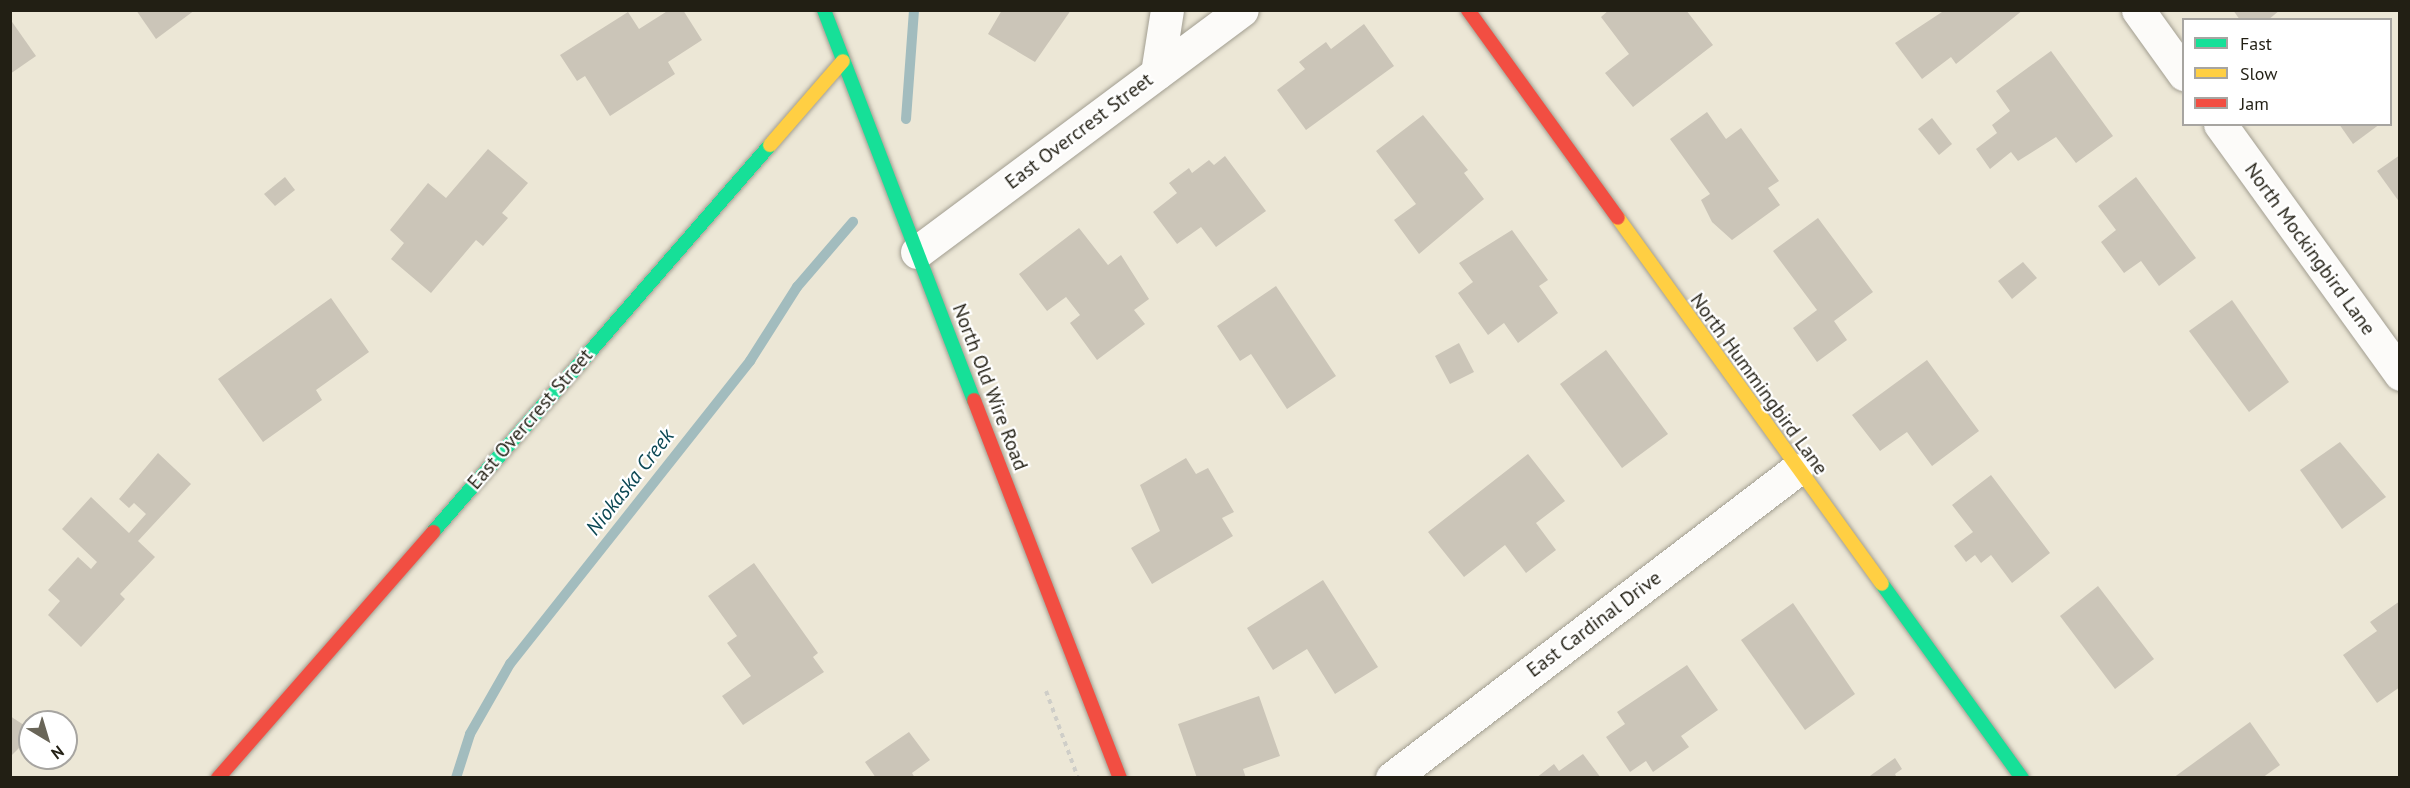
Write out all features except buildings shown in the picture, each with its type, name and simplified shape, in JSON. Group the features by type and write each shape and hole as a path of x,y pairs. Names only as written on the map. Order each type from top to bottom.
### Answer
{"street":[{"name":"North Old Wire Road","path":"824,10 1120,777"},
{"path":"1157,73 1167,10"},
{"name":"East Overcrest Street","path":"917,252 1242,10"},
{"name":"North Hummingbird Lane","path":"1468,10 1796,470 2022,777"},
{"path":"2138,10 2182,71"},
{"name":"East Overcrest Street","path":"218,777 843,61"},
{"name":"North Mockingbird Lane","path":"2221,126 2400,374"},
{"name":"East Cardinal Drive","path":"1392,777 1796,470"}],"waterway":[{"name":"Niokaska Creek","path":"906,119 914,10"},
{"name":"Niokaska Creek","path":"456,778 470,734 510,664 750,361 797,287 853,222"}],"traffic: fast":[{"path":"824,10 974,400"},
{"path":"433,532 770,145"},
{"path":"1882,584 2022,778"}],"traffic: slow":[{"path":"770,145 843,61"},
{"path":"1618,218 1882,584"}],"traffic: jam":[{"path":"1468,10 1618,218"},
{"path":"974,400 1120,778"},
{"path":"218,778 433,532"}]}
